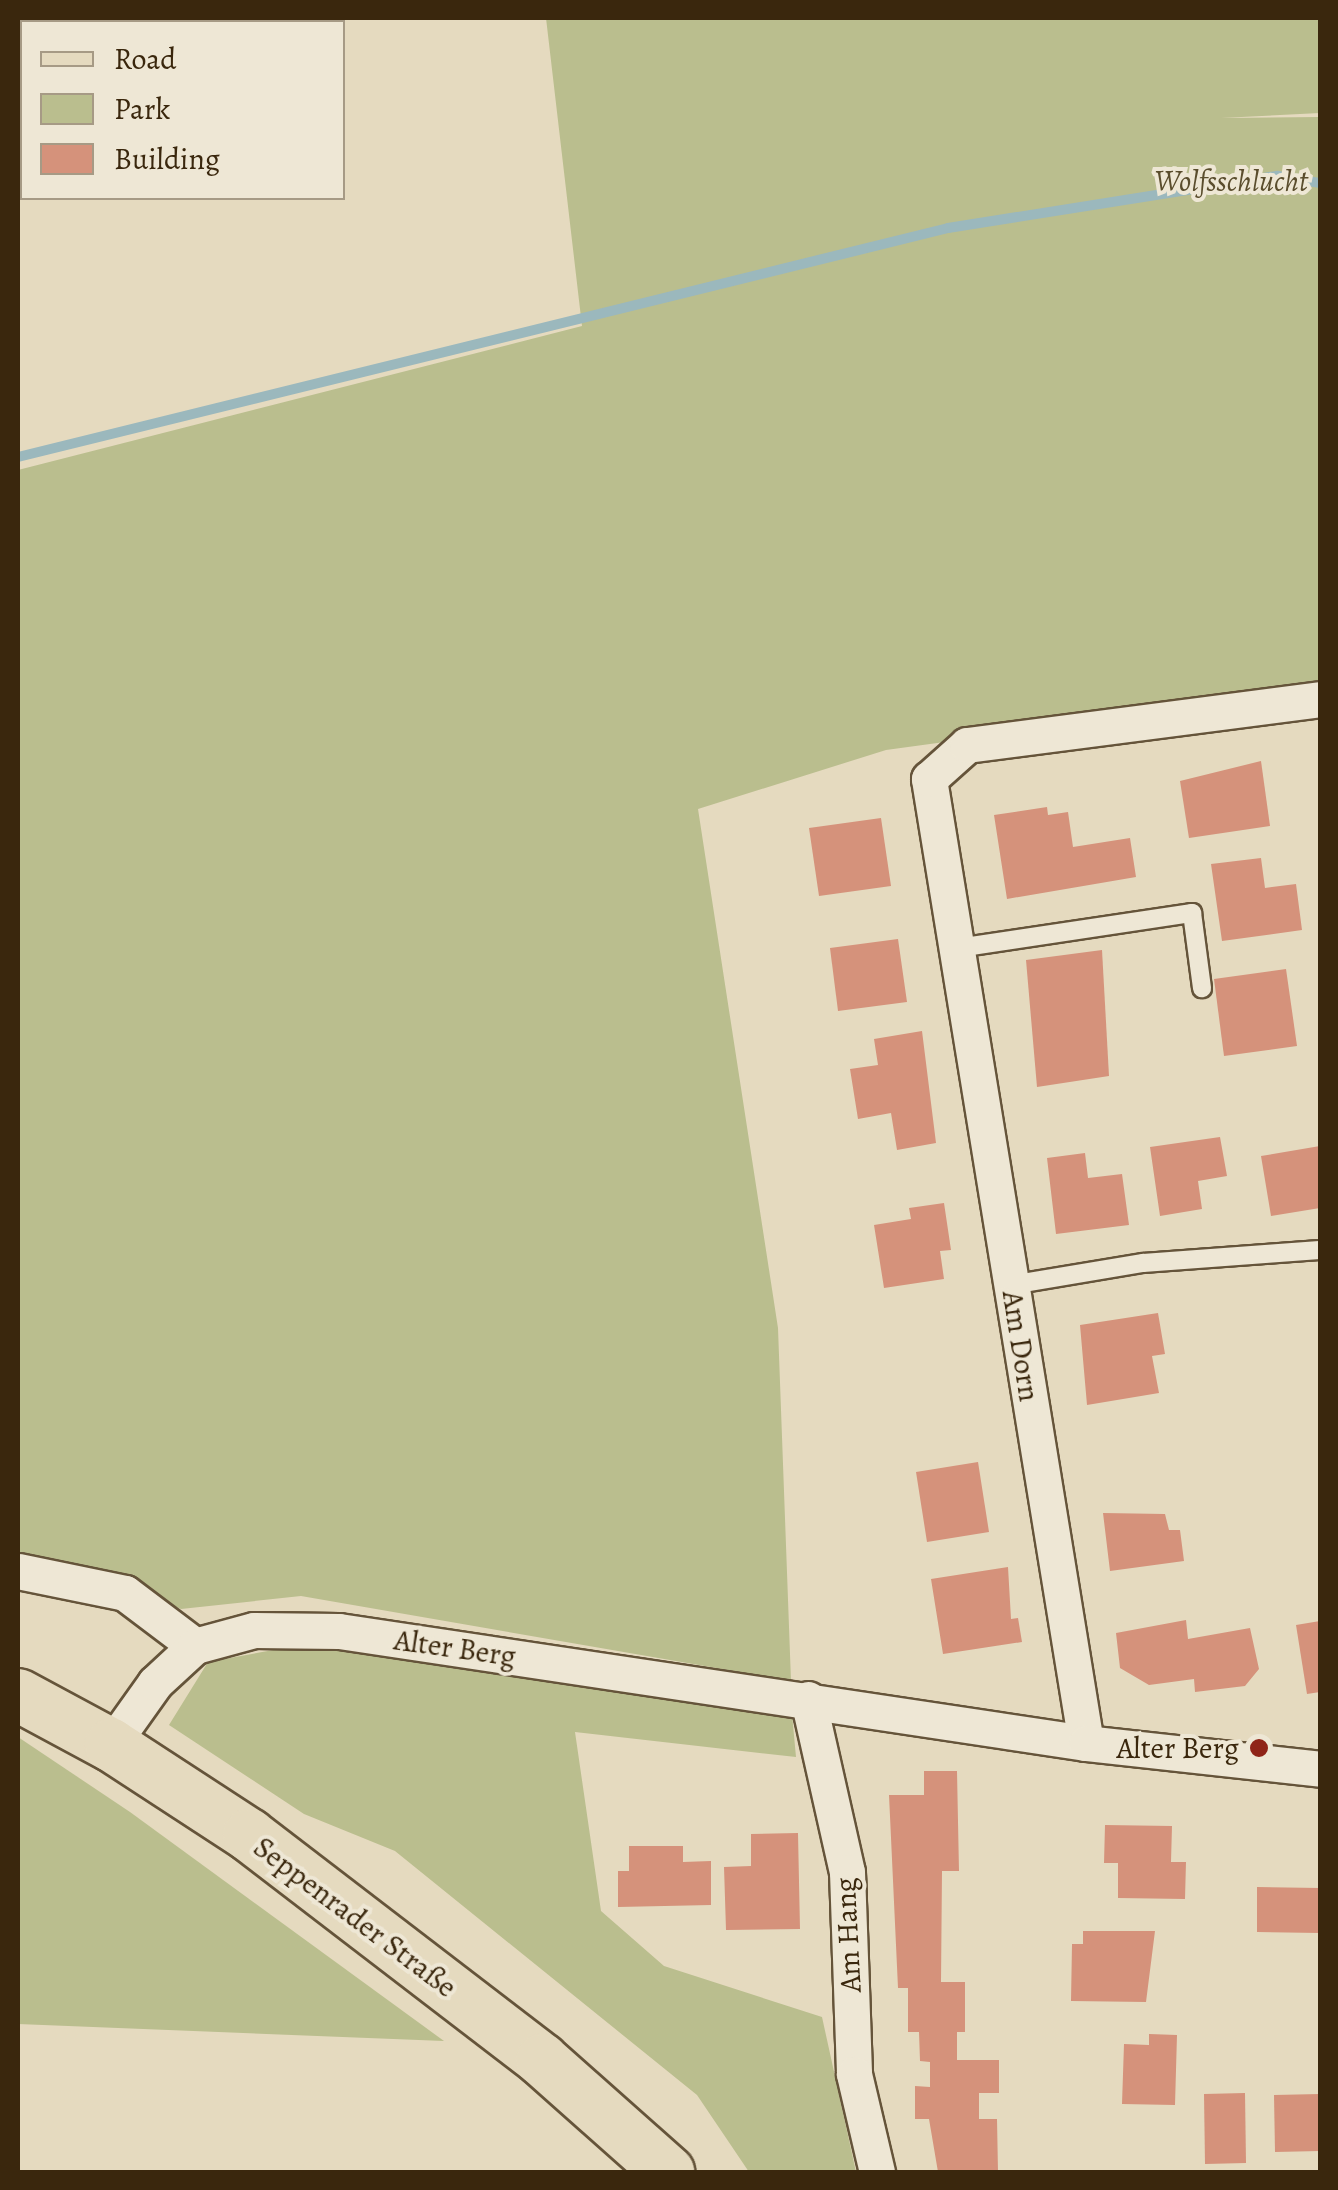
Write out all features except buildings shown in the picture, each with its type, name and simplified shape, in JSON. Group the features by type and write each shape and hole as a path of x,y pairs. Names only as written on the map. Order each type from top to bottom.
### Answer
{"main road":[{"name":"Seppenrader Straße","path":"18,1695 111,1746 280,1858 542,2060 668,2172"}],"street":[{"name":"Am Dorn","path":"1086,1743 929,779 967,745 1320,699"},
{"path":"18,1571 126,1593 195,1646"},
{"name":"Alter Berg","path":"111,1746 156,1683 195,1646 254,1630 339,1631 1086,1743 1320,1769"},
{"name":"Am Hang","path":"808,1699 847,1872 854,2074 877,2172"}],"lane":[{"path":"958,948 1192,913 1202,988"},
{"path":"1012,1285 1143,1263 1320,1250"}],"green space":[{"name":"Wolfsschlucht","path":"546,18 1320,18 1320,113 1221,118 1320,117 1320,691 886,750 698,809 778,1328 791,1681 301,1596 181,1609 108,1577 18,1555 18,470 582,326"},
{"path":"317,1642 792,1714 796,1757 575,1732 601,1911 664,1966 822,2017 856,2172 749,2172 697,2095 395,1851 304,1814 169,1725 208,1662"},
{"path":"18,1737 130,1812 444,2041 18,2024"}],"waterway":[{"path":"18,457 948,228 1278,176 1320,183"}],"place":[{"name":"Alter Berg","path":"1259,1748"}]}
